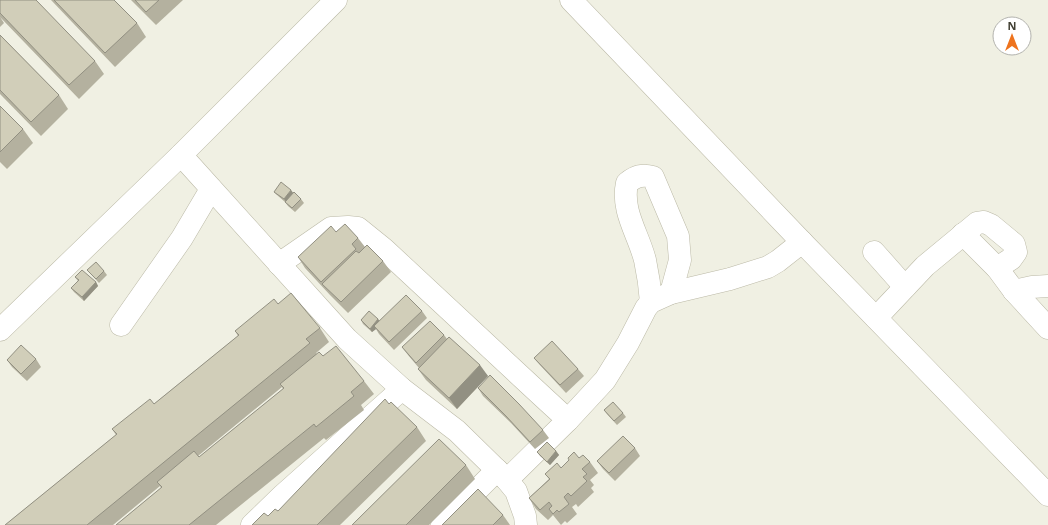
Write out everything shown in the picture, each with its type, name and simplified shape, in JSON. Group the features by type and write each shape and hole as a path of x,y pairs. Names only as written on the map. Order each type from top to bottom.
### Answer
{"street":[{"path":"0,330 181,155 336,0"},
{"path":"571,0 802,242 1048,495"},
{"path":"181,155 279,264 341,344 457,431 502,475 516,491 525,516 526,525"},
{"path":"651,302 644,259 628,216 625,197 627,183 636,176 646,175 653,177 678,236 680,260 671,293"},
{"path":"121,325 182,238 211,189"},
{"path":"876,318 925,266 977,223 984,222 991,225 1014,244 1016,252 1011,259 997,268"},
{"path":"279,264 331,228 358,228 390,254 568,420"},
{"path":"963,234 997,268 1014,291 1048,328"},
{"path":"442,525 568,420 605,380 628,343 646,308 651,302 671,293 730,279 768,267 778,262 802,242"},
{"path":"874,252 905,287"},
{"path":"1014,291 1032,287 1048,286"},
{"path":"252,525 333,449 402,389"}],"building":[{"path":"0,0 36,0 95,61 69,85 0,13"},
{"path":"54,0 114,0 137,23 105,53"},
{"path":"135,0 159,0 146,12"},
{"path":"0,35 59,95 31,122 0,90"},
{"path":"0,106 23,129 0,152"},
{"path":"281,182 291,190 284,199 274,192"},
{"path":"294,192 301,199 292,208 285,202"},
{"path":"345,224 358,238 352,244 356,249 321,282 298,257 331,226 336,232"},
{"path":"367,245 383,261 341,302 322,284 356,251 359,253"},
{"path":"96,262 104,271 96,279 87,270"},
{"path":"82,270 96,282 82,297 71,288 79,280 75,277"},
{"path":"291,293 320,328 306,339 310,343 87,525 5,525 117,434 112,429 150,399 154,404 239,335 235,331 274,299 278,304"},
{"path":"406,295 422,311 389,342 374,326"},
{"path":"369,311 378,319 370,329 361,320"},
{"path":"430,321 444,335 416,363 402,347"},
{"path":"449,337 480,365 449,398 418,369"},
{"path":"552,341 578,369 560,385 534,358"},
{"path":"21,345 36,359 21,374 7,360"},
{"path":"336,346 364,381 351,392 354,396 316,427 314,424 189,525 116,525 162,487 157,482 194,451 199,457 284,388 280,384 319,352 323,356"},
{"path":"490,375 543,430 530,442 478,388"},
{"path":"385,399 389,404 391,402 417,427 317,525 252,525 264,513 268,516 275,509 278,511"},
{"path":"613,402 623,413 614,421 604,410"},
{"path":"623,436 635,448 609,473 597,461"},
{"path":"439,439 466,465 406,525 352,525"},
{"path":"547,442 556,451 547,462 537,452"},
{"path":"574,452 579,458 583,455 590,462 582,469 587,474 583,477 587,481 571,496 568,493 564,497 569,504 559,512 557,510 553,514 549,509 552,506 549,502 540,510 529,498 550,479 545,474 557,463 561,468"},
{"path":"478,489 503,515 493,525 442,525"}]}
